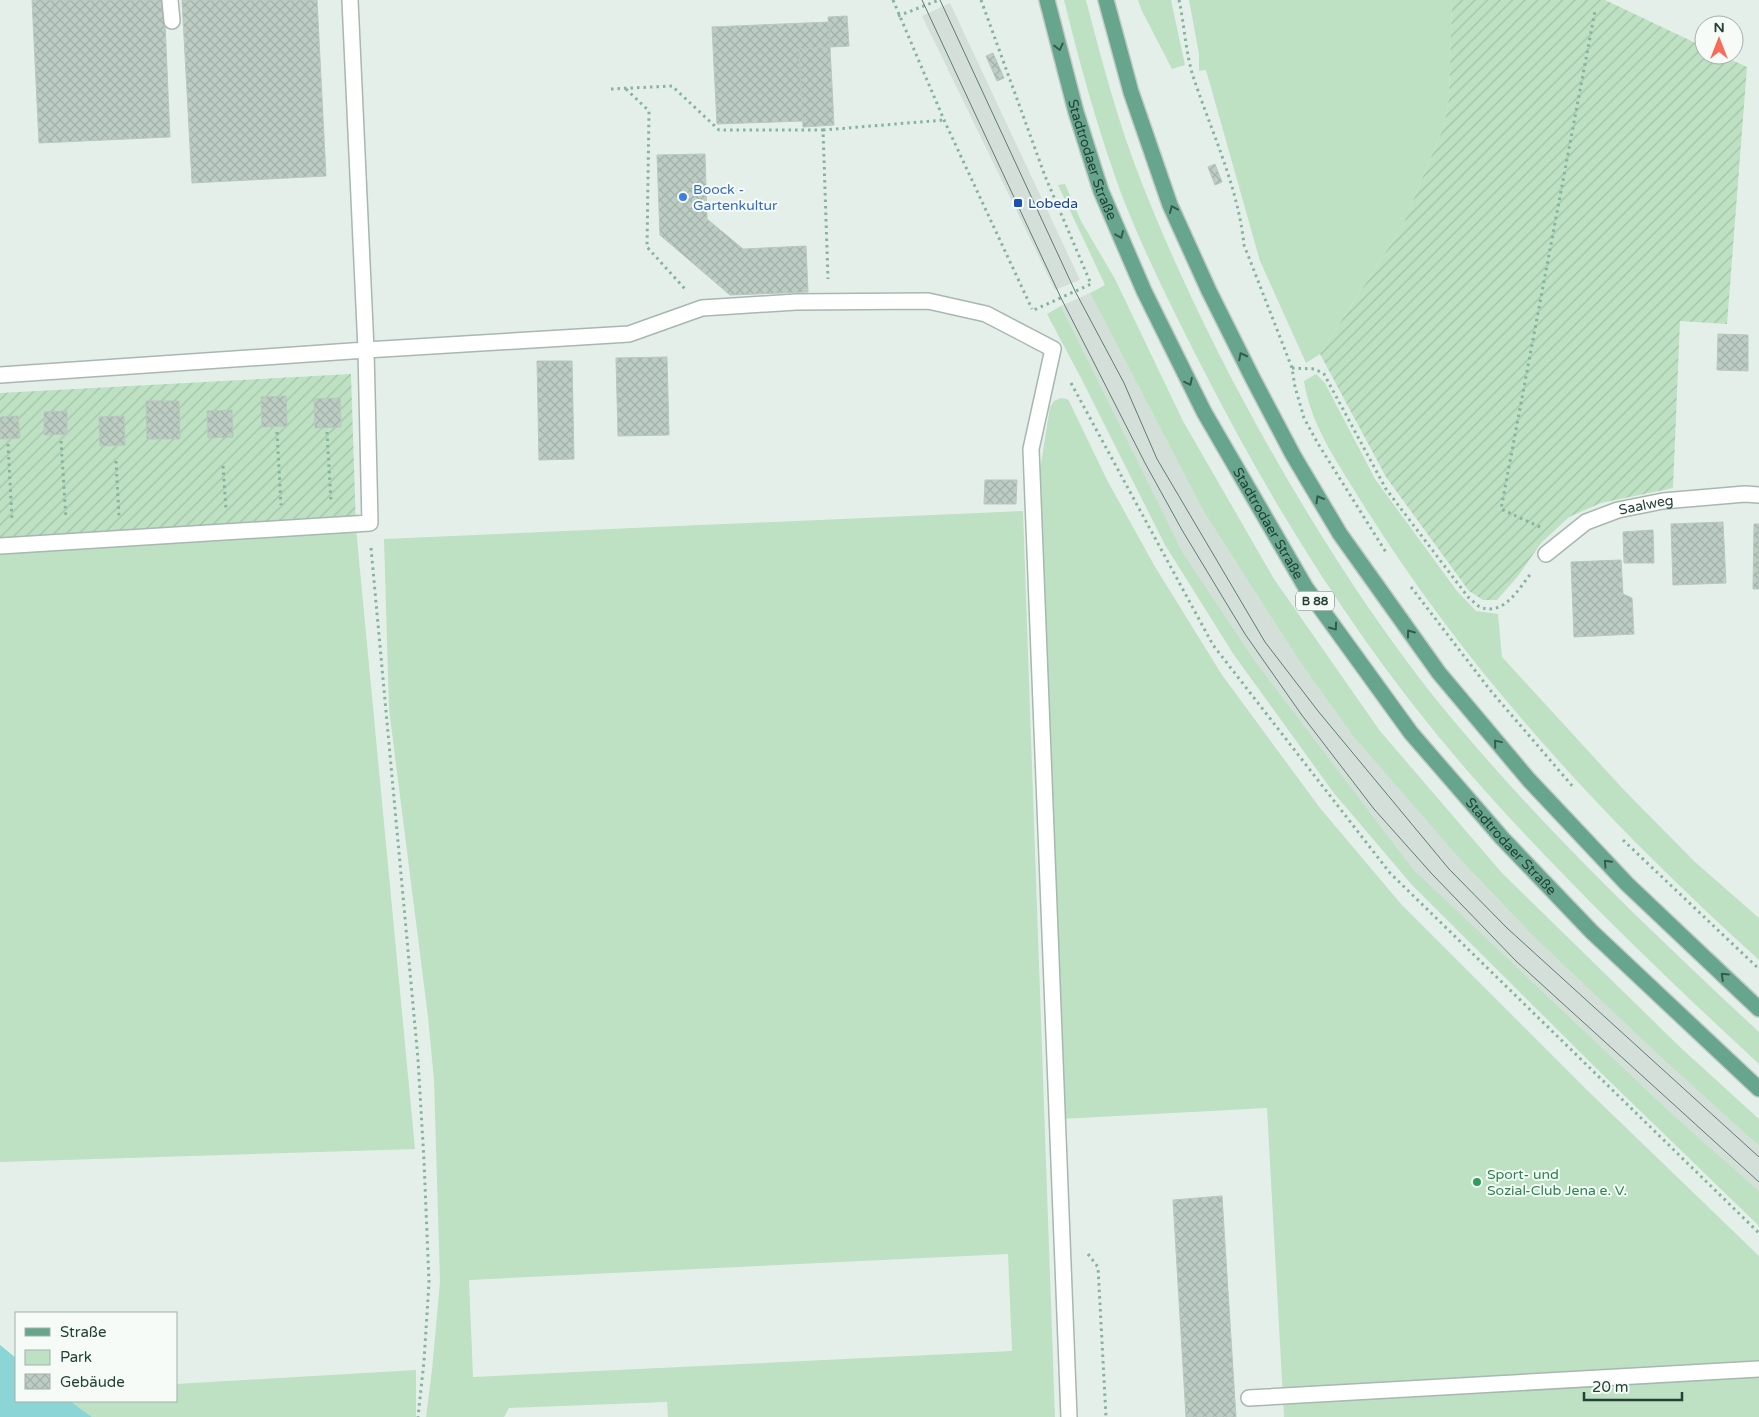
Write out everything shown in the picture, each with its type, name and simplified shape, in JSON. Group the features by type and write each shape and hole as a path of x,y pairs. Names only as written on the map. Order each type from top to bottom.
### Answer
{"main road":[{"name":"Stadtrodaer Straße","path":"1047,0 1076,112 1101,191 1144,291 1204,412 1306,588 1411,733 1502,838 1592,932 1759,1089"},
{"path":"1106,0 1131,92 1170,205 1209,291 1252,377 1294,455 1340,534 1439,673 1529,780 1627,884 1759,1009"}],"street":[{"path":"170,0 172,21"},
{"path":"6,546 370,523 366,350 350,0"},
{"path":"0,375 629,334 702,308 796,302 928,301 986,314 1053,348 1031,449 1069,1417"},
{"name":"Saalweg","path":"1546,554 1586,522 1618,510 1663,501 1745,494 1759,495"},
{"path":"1249,1398 1759,1369"}],"path":[{"path":"893,0 898,16 944,120 1033,310 1213,645 1390,873 1759,1233"},
{"path":"898,16 939,0"},
{"path":"981,0 1045,176 1091,284 1033,310"},
{"path":"1179,0 1192,73 1234,197 1242,226 1244,244 1292,368 1295,387 1304,418 1390,559"},
{"path":"1565,538 1502,509 1596,11"},
{"path":"611,89 672,86 719,130 823,130 944,120"},
{"path":"626,88 649,111 647,247 702,308"},
{"path":"823,130 829,302"},
{"path":"1292,368 1315,369 1324,374 1386,489 1456,583 1480,607 1493,609 1506,604 1546,554"},
{"path":"277,432 283,528"},
{"path":"327,432 332,525"},
{"path":"62,441 67,542"},
{"path":"6,546 8,444"},
{"path":"116,461 121,539"},
{"path":"223,466 227,532"},
{"path":"370,523 418,1059 423,1152 429,1282 418,1417"},
{"path":"1408,583 1490,690 1580,795"},
{"path":"1620,837 1759,969"},
{"path":"1087,1252 1098,1267 1106,1417"}],"shaded area":[{"path":"950,3 1080,280 1055,290 922,16"},
{"path":"1090,293 1204,512 1298,659 1353,736 1458,857 1534,937 1665,1061 1759,1146 1759,1191 1670,1112 1413,869 1255,661 1183,553 1061,306"}],"green space":[{"path":"1064,0 1086,0 1126,140 1160,228 1179,270 1218,352 1261,433 1307,512 1352,583 1401,653 1472,743 1591,871 1759,1032 1759,1064 1616,927 1512,821 1438,736 1363,637 1328,586 1294,533 1232,424 1149,260 1121,193 1105,145 1083,73"},
{"path":"1138,0 1171,0 1185,65 1172,69"},
{"path":"1189,0 1452,0 1449,98 1444,126 1402,227 1320,354 1306,363 1260,261 1206,70 1199,71 1199,54"},
{"path":"1452,0 1605,0 1694,42 1694,65 1743,65 1747,67 1727,324 1680,321 1673,488 1601,503 1569,517 1541,543 1518,576 1497,600 1483,600 1469,591 1386,477 1320,354 1402,227 1444,126 1449,98"},
{"path":"1065,184 1081,221 1115,279 1183,421 1274,579 1380,731 1502,873 1681,1048 1759,1119 1759,1146 1665,1061 1534,937 1458,857 1353,736 1298,659 1204,512 1090,293 1105,285 1058,185"},
{"path":"1061,306 1183,553 1255,661 1413,869 1670,1112 1759,1191 1759,1226 1600,1072 1412,885 1333,792 1234,655 1165,545 1047,314"},
{"path":"351,374 356,528 0,550 0,393"},
{"path":"1316,374 1325,383 1375,479 1457,591 1476,611 1498,614 1502,657 1624,790 1695,862 1759,918 1759,960 1650,857 1598,803 1498,691 1452,632 1408,572 1366,509 1320,432 1313,415 1304,381"},
{"path":"1061,398 1069,401 1107,480 1154,565 1222,675 1320,808 1401,904 1587,1090 1759,1256 1759,1417 1284,1417 1267,1108 1060,1119 1039,510 1040,470 1050,407 1054,401"},
{"path":"1023,511 1055,1417 668,1417 667,1402 509,1408 504,1417 426,1417 440,1282 434,1080 428,1017 389,709 384,539","holes":["1008,1254 1012,1351 473,1377 469,1280"]},
{"path":"356,528 415,1149 0,1162 0,550"},
{"path":"416,1370 416,1417 92,1417 71,1402 178,1402 178,1384"}],"water":[{"path":"0,1345 15,1357 15,1402 71,1402 92,1417 0,1417"}],"building":[{"path":"32,0 164,0 170,137 39,143"},
{"path":"182,0 317,0 326,176 192,183"},
{"path":"847,16 849,46 830,47 828,17"},
{"path":"829,22 830,47 799,49 803,121 717,124 712,27"},
{"path":"830,47 834,125 803,127 799,49"},
{"path":"993,53 1004,78 997,81 986,56"},
{"path":"705,154 707,219 743,249 806,246 808,292 730,295 660,235 657,155"},
{"path":"1215,164 1222,182 1215,185 1208,167"},
{"path":"1718,334 1748,335 1748,371 1717,370"},
{"path":"667,357 669,435 618,436 616,358"},
{"path":"537,361 572,361 574,459 539,460"},
{"path":"286,396 287,426 262,427 261,397"},
{"path":"340,398 341,427 315,428 314,399"},
{"path":"146,401 179,401 180,439 147,439"},
{"path":"232,410 233,437 208,438 207,411"},
{"path":"67,411 67,434 44,435 44,412"},
{"path":"18,416 20,438 0,439 0,417"},
{"path":"124,416 125,445 100,446 99,417"},
{"path":"985,480 1017,480 1016,504 984,504"},
{"path":"1723,522 1726,583 1673,585 1671,524"},
{"path":"1754,524 1759,524 1759,589 1753,589"},
{"path":"1653,530 1654,563 1624,563 1623,532"},
{"path":"1621,560 1623,594 1632,598 1634,634 1574,637 1571,562"},
{"path":"1222,1196 1236,1417 1186,1417 1173,1200"}],"tram line":[{"path":"922,0 1061,298 1145,463 1182,530 1245,634 1301,714 1374,809 1432,874 1516,961 1759,1182"},
{"path":"940,0 1075,291 1124,383 1157,459 1265,642 1318,711 1449,869 1507,928 1759,1157"}],"place":[{"name":"Boock - Gartenkultur","path":"683,197"},
{"name":"Lobeda","path":"1018,203"},
{"name":"Sport- und Sozial-Club Jena e. V.","path":"1477,1182"}]}
